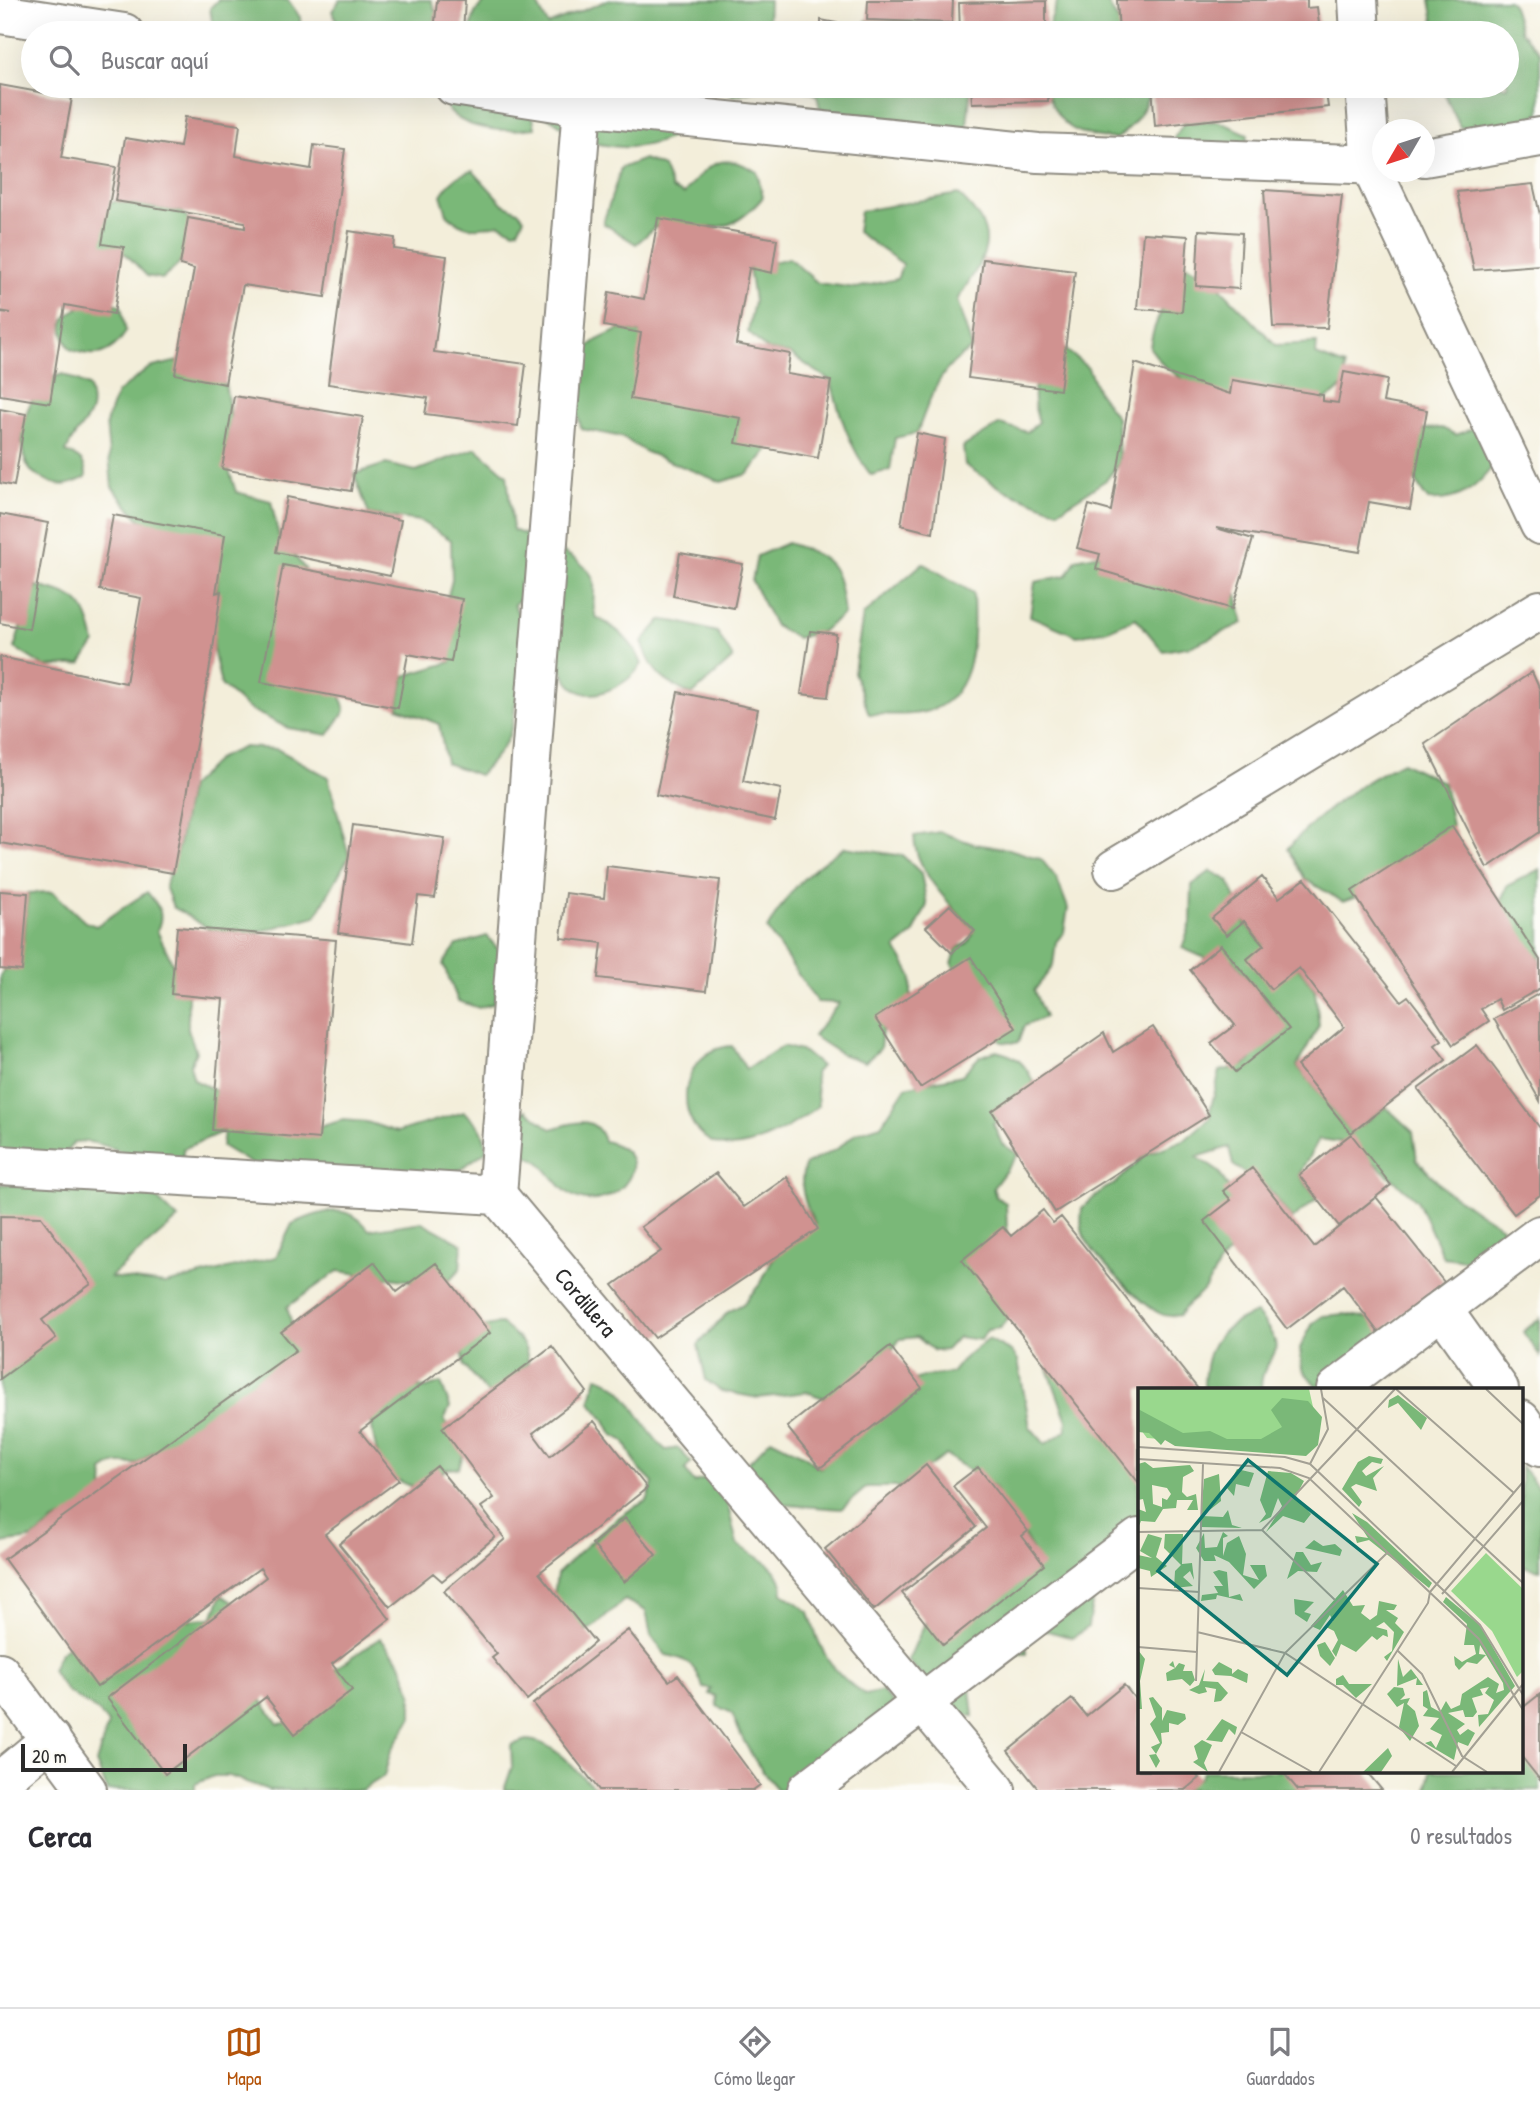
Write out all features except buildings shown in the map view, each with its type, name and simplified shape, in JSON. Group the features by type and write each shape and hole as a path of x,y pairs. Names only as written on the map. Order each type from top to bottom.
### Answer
{"street":[{"path":"1358,0 1359,21"},
{"path":"0,14 46,21"},
{"path":"531,98 582,106 1038,153 1372,166"},
{"path":"1367,98 1372,133"},
{"path":"0,1165 497,1195 582,106"},
{"path":"1435,155 1540,137"},
{"path":"1384,182 1540,525"},
{"path":"1114,869 1540,610"},
{"name":"Cordillera","path":"497,1195 996,1790"},
{"path":"1337,1388 1540,1235"},
{"path":"1442,1309 1498,1388"},
{"path":"1522,1421 1540,1447"},
{"path":"807,1790 1138,1539"},
{"path":"0,1672 87,1790"},
{"path":"0,1781 51,1739"}],"green space":[{"path":"218,0 288,0 300,21 212,21 210,8"},
{"path":"340,0 431,0 436,12 435,21 337,21 332,11"},
{"path":"486,0 535,0 546,21 473,21 475,13"},
{"path":"608,0 769,0 768,21 558,21"},
{"path":"1058,0 1106,0 1118,21 1050,21"},
{"path":"1430,0 1508,0 1512,3 1518,21 1434,21"},
{"path":"891,15 916,21 866,21"},
{"path":"1519,26 1521,32 1540,53 1540,113 1520,124 1502,129 1460,127 1447,98 1519,98"},
{"path":"446,98 696,98 700,121 670,138 623,147 590,141 550,118 532,112 535,128 500,130 466,123 448,110"},
{"path":"818,98 970,98 966,134 823,123"},
{"path":"1049,98 1148,98 1139,116 1116,139 1088,135 1070,127 1056,112"},
{"path":"1218,121 1248,134 1246,151 1175,159 1174,138 1184,123"},
{"path":"644,159 663,167 672,189 684,194 700,175 716,164 725,161 745,165 757,172 763,197 739,220 727,225 658,225 636,244 603,223 621,168"},
{"path":"473,171 503,204 518,211 524,218 518,230 514,231 499,224 465,226 447,214 441,195 454,179"},
{"path":"958,194 972,209 986,234 982,258 957,300 972,348 943,375 917,433 895,438 890,470 871,475 851,442 831,381 790,354 767,350 748,332 754,301 749,268 789,258 818,283 856,288 897,279 903,264 857,232 860,211"},
{"path":"115,201 182,212 189,221 192,240 189,248 184,257 162,279 147,276 126,254 95,249 89,216"},
{"path":"1185,265 1208,275 1276,345 1317,343 1316,355 1345,366 1345,379 1341,388 1323,401 1281,388 1254,387 1245,398 1203,394 1163,365 1150,348 1152,338 1159,317"},
{"path":"92,301 110,301 121,306 126,332 108,351 87,354 70,349 65,339 63,324 69,314"},
{"path":"620,329 641,333 668,397 741,418 769,449 748,474 721,482 646,452 622,437 581,429 573,388 562,367 597,340"},
{"path":"1065,349 1088,368 1098,392 1117,418 1119,464 1106,480 1058,511 1004,490 965,465 963,447 1000,424 1027,432 1039,422 1034,389 1042,373"},
{"path":"178,361 225,384 231,418 225,457 236,492 271,501 279,537 306,570 345,711 328,735 288,728 247,708 221,685 213,649 218,575 200,546 139,519 112,487 106,423 117,393 149,368"},
{"path":"63,374 88,386 91,407 86,421 66,452 81,460 86,477 61,485 30,470 22,442 23,427 33,399 51,379"},
{"path":"1482,425 1495,463 1467,492 1449,499 1428,500 1416,482 1412,466 1415,449 1424,429 1442,428 1456,435"},
{"path":"476,448 507,475 513,530 558,549 588,571 594,583 596,617 623,636 642,664 625,681 603,692 586,694 573,687 563,674 556,656 544,583 514,604 526,633 536,689 515,703 506,743 479,775 446,763 439,724 398,708 404,676 451,662 441,622 452,580 451,540 420,521 369,514 354,474 386,464 416,471"},
{"path":"787,543 825,559 831,566 839,584 844,614 821,632 797,638 775,626 752,581 757,556"},
{"path":"1100,554 1167,578 1237,594 1243,623 1192,646 1163,651 1136,618 1108,630 1077,636 1030,616 1035,582 1067,575 1076,559"},
{"path":"923,563 973,593 972,643 966,675 948,700 927,712 869,714 854,672 863,615"},
{"path":"37,586 71,597 84,609 95,643 81,664 45,667 15,648 20,627"},
{"path":"661,620 717,632 733,658 692,695 682,690 655,669 642,642"},
{"path":"244,747 277,749 328,777 349,856 316,916 255,933 211,930 173,907 165,886 179,845 189,787 219,758"},
{"path":"1402,762 1444,783 1452,826 1436,855 1395,863 1376,890 1343,902 1305,879 1288,848 1341,800"},
{"path":"940,832 974,844 1009,849 1041,859 1057,879 1068,908 1064,932 1056,942 1053,966 1034,991 1045,1017 1024,1026 1018,1043 1002,1042 993,1036 952,964 957,948 968,943 974,931 927,875 916,850 914,836"},
{"path":"845,847 903,856 921,873 927,905 913,934 896,948 912,977 910,1008 884,1013 880,1049 865,1062 841,1054 813,1036 839,1003 817,1002 767,929 800,882"},
{"path":"1540,869 1540,963 1493,920 1507,886"},
{"path":"1211,871 1229,881 1244,921 1264,945 1299,968 1315,990 1319,1025 1297,1066 1351,1132 1386,1107 1413,1132 1417,1160 1446,1191 1502,1227 1501,1257 1479,1262 1443,1257 1417,1200 1374,1163 1341,1142 1319,1139 1299,1175 1317,1199 1292,1219 1269,1189 1233,1165 1229,1147 1197,1157 1219,1172 1232,1194 1233,1249 1223,1259 1203,1291 1180,1315 1164,1315 1141,1300 1091,1248 1083,1232 1082,1208 1104,1189 1115,1184 1145,1155 1186,1139 1211,1117 1209,1115 1220,1071 1247,1064 1281,1020 1233,960 1205,958 1182,948 1191,923 1192,885"},
{"path":"53,892 85,922 96,926 147,892 155,901 161,914 157,931 188,995 188,1029 196,1052 190,1065 194,1080 234,1099 319,1127 343,1120 367,1122 397,1132 464,1112 480,1128 485,1138 486,1151 458,1171 443,1174 302,1171 287,1162 253,1165 222,1146 224,1131 183,1149 183,1156 170,1160 156,1161 101,1145 74,1142 64,1155 0,1166 0,976 24,940 28,893"},
{"path":"487,936 504,956 494,1003 479,1008 458,1001 443,964 457,945"},
{"path":"732,1046 746,1069 783,1046 804,1052 821,1066 815,1073 818,1106 786,1128 744,1145 720,1145 704,1137 693,1124 687,1109 686,1092 690,1075 699,1061 713,1051"},
{"path":"996,1051 1017,1059 1030,1075 1037,1090 1012,1115 993,1123 1002,1144 1018,1154 993,1188 996,1197 1006,1203 1007,1232 1000,1296 1008,1318 1000,1328 987,1330 981,1340 958,1337 946,1350 934,1351 917,1337 900,1339 883,1363 840,1396 823,1398 807,1392 758,1398 721,1391 706,1380 698,1345 728,1312 743,1304 761,1283 772,1260 815,1223 803,1194 802,1179 806,1164 837,1149 856,1133 881,1125 906,1087 962,1075 979,1057"},
{"path":"526,1110 551,1129 582,1122 595,1126 604,1141 621,1148 630,1158 632,1169 628,1180 619,1190 607,1197 593,1200 571,1195 539,1162 510,1149 516,1117"},
{"path":"0,1184 150,1192 178,1219 110,1277 165,1284 276,1257 292,1224 333,1211 352,1215 369,1230 422,1222 462,1244 460,1269 450,1280 412,1281 338,1271 287,1307 292,1325 311,1352 173,1451 154,1451 137,1464 114,1464 103,1471 101,1495 91,1507 54,1522 35,1537 0,1544"},
{"path":"1256,1313 1274,1339 1276,1347 1262,1376 1261,1388 1206,1388 1205,1372 1211,1349 1223,1332"},
{"path":"1345,1314 1378,1320 1412,1347 1393,1370 1373,1382 1318,1388 1302,1369 1300,1348 1313,1323 1323,1316"},
{"path":"1540,1318 1540,1356 1523,1332"},
{"path":"501,1324 520,1341 526,1351 528,1364 490,1396 464,1366 461,1343 478,1329"},
{"path":"988,1339 1011,1351 1018,1360 1030,1427 1045,1444 1066,1431 1067,1421 1048,1369 1060,1372 1138,1466 1138,1570 1135,1574 1120,1570 1105,1583 1093,1600 1088,1627 1073,1638 1026,1625 1026,1654 1014,1654 968,1670 973,1716 953,1713 908,1660 925,1623 950,1621 1035,1554 993,1486 946,1455 899,1487 867,1487 841,1509 775,1504 746,1465 771,1439 805,1456 820,1468 901,1385 925,1376 952,1373 964,1358"},
{"path":"597,1377 618,1388 657,1442 666,1450 678,1448 691,1462 685,1470 694,1482 704,1479 723,1485 737,1544 767,1563 782,1583 783,1593 809,1612 822,1649 835,1669 866,1695 882,1691 895,1706 817,1790 778,1790 751,1754 732,1713 717,1706 716,1696 709,1694 711,1689 703,1688 695,1670 686,1661 666,1655 651,1636 646,1611 625,1600 598,1623 580,1632 554,1595 557,1574 609,1524 647,1501 653,1483 639,1469 624,1441 612,1434 605,1420 590,1402"},
{"path":"441,1383 450,1407 444,1420 451,1429 468,1439 459,1468 447,1469 424,1488 398,1481 382,1465 374,1443 371,1416 414,1387 426,1388"},
{"path":"1522,1467 1540,1489 1540,1570 1522,1566"},
{"path":"222,1595 241,1608 253,1688 278,1724 313,1720 335,1669 380,1638 401,1663 412,1694 412,1717 391,1751 384,1776 362,1790 269,1790 229,1776 214,1776 195,1784 195,1790 107,1790 96,1763 108,1724 100,1713 67,1691 52,1671 57,1658 66,1648 92,1639 212,1618"},
{"path":"527,1740 538,1742 558,1753 599,1790 504,1790 512,1767 511,1745"},
{"path":"1522,1752 1540,1767 1540,1790 1427,1790 1431,1772 1522,1772"},
{"path":"1202,1772 1322,1772 1308,1778 1307,1790 1173,1790 1199,1778"}]}
